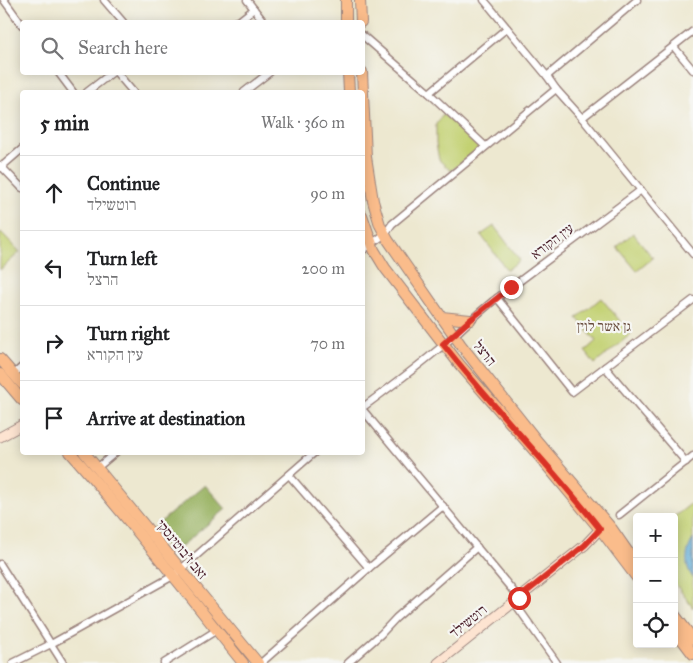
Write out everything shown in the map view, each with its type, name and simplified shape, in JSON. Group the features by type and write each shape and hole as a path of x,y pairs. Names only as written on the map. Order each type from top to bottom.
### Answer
{"main road":[{"path":"346,0 346,20"},
{"path":"360,0 361,20"},
{"path":"348,75 349,90"},
{"name":"הרצל","path":"362,75 363,90"},
{"name":"הרצל","path":"365,135 366,156 373,201 380,225 385,234 454,335 529,431 633,573"},
{"name":"הרצל","path":"365,225 371,244 385,268 443,344 603,533 633,562"},
{"path":"442,317 470,320"},
{"path":"0,358 20,382"},
{"path":"0,374 20,398"},
{"name":"זאב ז'בוטינסקי","path":"73,455 259,663"},
{"name":"זאב ז'בוטינסקי","path":"86,455 177,572 217,630 244,663"},
{"path":"678,619 693,639"},
{"path":"678,633 693,654"}],"street":[{"path":"4,0 20,22"},
{"path":"104,0 121,20"},
{"path":"247,0 262,20"},
{"path":"484,0 693,254"},
{"path":"547,76 638,0"},
{"path":"240,20 254,9"},
{"path":"429,94 507,28"},
{"path":"582,118 693,32"},
{"path":"365,38 485,146"},
{"path":"674,47 693,70"},
{"path":"60,75 72,90"},
{"path":"90,90 110,75"},
{"path":"117,75 132,90"},
{"path":"247,90 266,75"},
{"path":"365,249 385,234 392,224 485,146 556,89"},
{"path":"20,150 0,167 20,186"},
{"name":"עין הקורא","path":"365,406 393,385 497,298 642,190"},
{"path":"497,298 572,392 693,300"},
{"path":"604,367 686,462"},
{"path":"14,374 20,369"},
{"path":"365,412 477,547 517,600 557,663"},
{"path":"0,436 20,426"},
{"path":"97,468 112,455"},
{"path":"13,663 51,644 177,572 311,455"},
{"path":"619,515 693,456"},
{"path":"289,474 368,568"},
{"path":"259,663 368,568 443,506"},
{"name":"רוטשילד","path":"438,663 585,545 603,533"},
{"path":"348,663 477,547"},
{"path":"0,564 63,663"},
{"path":"164,663 217,630"}],"green space":[{"path":"443,115 457,124 480,147 451,171 439,160 436,143 436,124"},
{"path":"494,226 520,260 507,270 481,235"},
{"path":"1,232 20,252 0,270 0,234"},
{"path":"633,233 653,258 637,271 617,247"},
{"name":"גן אשר לוין","path":"601,298 631,334 595,364 585,351 596,341 577,318"},
{"path":"205,485 226,509 172,554 152,529"},
{"path":"693,502 693,608 678,587 678,514"}],"water":[{"path":"693,539 693,578 688,568 687,559 688,549"}],"route":[{"path":"511,287 443,344 600,529 585,545 519,598"}]}
